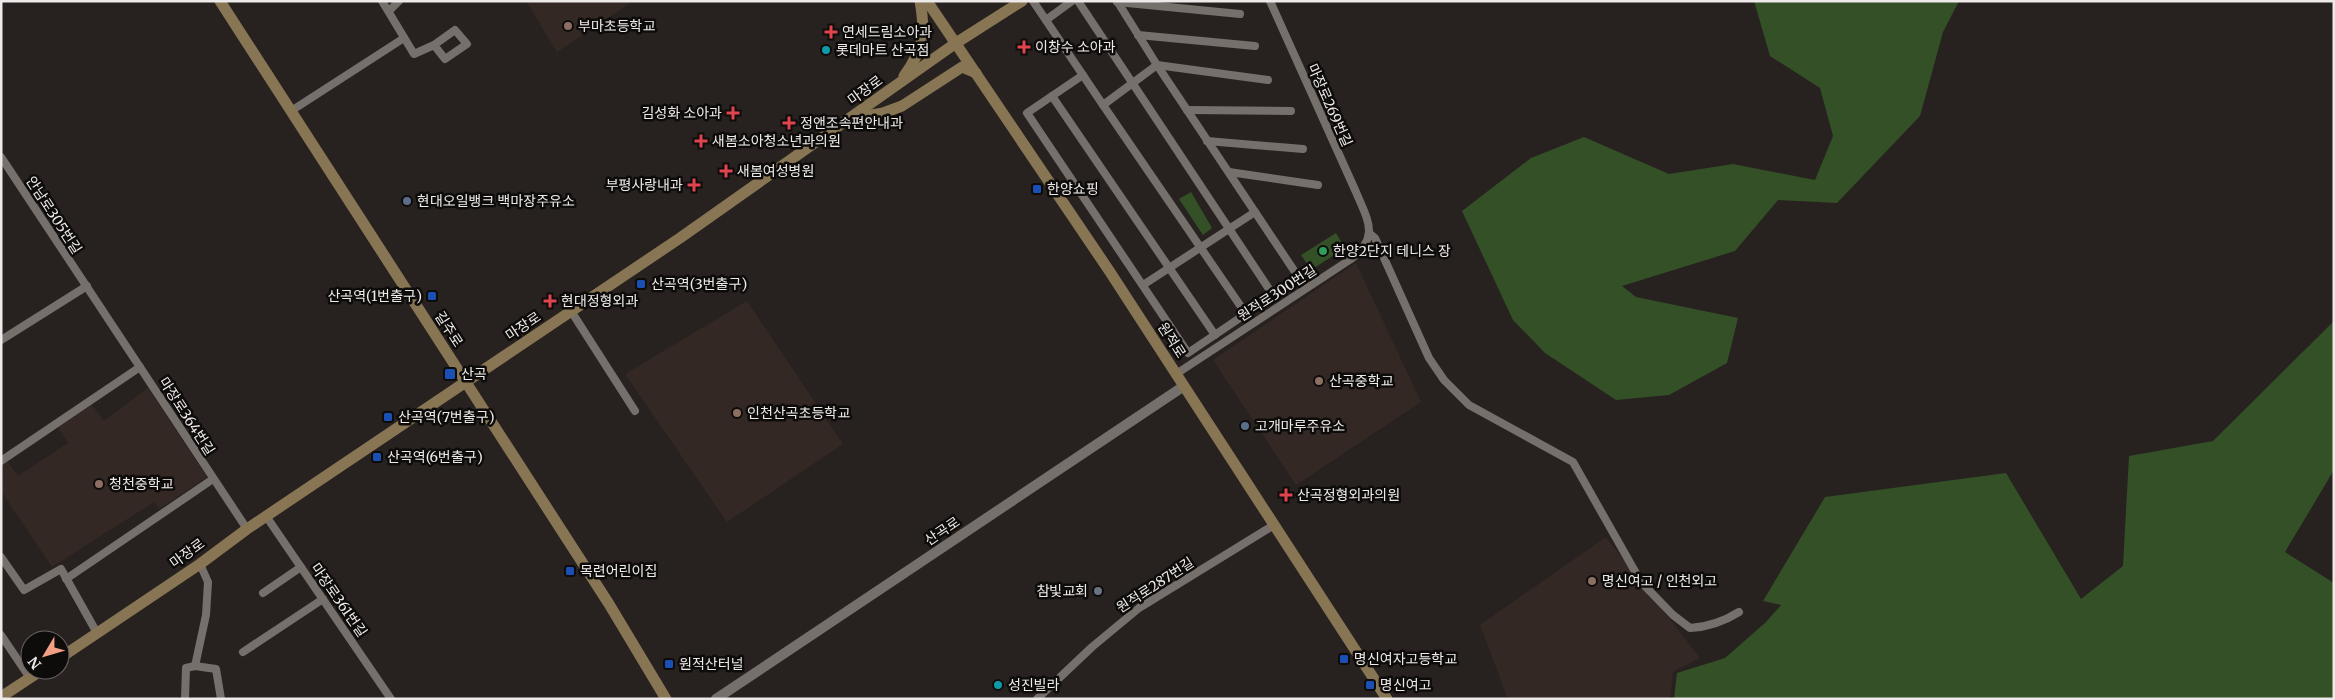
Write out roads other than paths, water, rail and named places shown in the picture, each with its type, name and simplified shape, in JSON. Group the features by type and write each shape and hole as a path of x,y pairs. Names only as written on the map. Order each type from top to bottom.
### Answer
{"main road":[{"name":"길주로","path":"220,1 609,604 666,699"},
{"path":"898,84 918,57 923,37 920,1"},
{"name":"원적로","path":"927,1 1184,386 1383,696"},
{"name":"마장로","path":"70,651 200,564 266,516 571,311 851,117 850,119 956,43 1022,1"},
{"path":"850,119 883,113 902,106 962,67 976,73"},
{"path":"1,697 27,680"}],"street":[{"path":"382,1 414,54 434,45"},
{"path":"389,11 399,1"},
{"path":"1033,1 1246,314"},
{"path":"1046,20 1072,1"},
{"path":"1078,1 1273,295"},
{"name":"마장로269번길","path":"1270,1 1368,218 1369,233"},
{"path":"1083,75 1027,113 1188,353 1299,278 1117,2"},
{"path":"1117,2 1240,14"},
{"path":"1138,35 1255,46"},
{"path":"291,111 404,38"},
{"path":"1103,105 1157,65 1268,80"},
{"path":"1052,96 1216,335"},
{"path":"1187,110 1291,111"},
{"path":"1207,141 1303,149"},
{"name":"안남로305번길","path":"1,157 87,286"},
{"path":"1229,172 1318,185"},
{"path":"1143,285 1200,246 1255,212"},
{"path":"1369,233 1375,238 1429,358 1444,380 1468,405 1573,462 1641,582 1673,616 1690,628 1706,627 1726,621 1739,612"},
{"name":"원적로300번길","path":"1176,374 1351,259 1365,248 1369,233"},
{"path":"1,340 87,286"},
{"name":"마장로364번길","path":"87,286 247,529"},
{"path":"571,311 635,411"},
{"path":"1,461 140,368"},
{"name":"산곡로","path":"716,699 1184,386"},
{"path":"66,579 213,478"},
{"name":"마장로361번길","path":"266,516 391,699"},
{"name":"원적로287번길","path":"1037,699 1092,647 1139,608 1274,525"},
{"path":"1,557 24,590 61,569 97,633"},
{"path":"195,666 206,615 208,582 200,564"},
{"path":"263,592 301,567"},
{"path":"243,652 322,599"},
{"path":"1,634 20,663"},
{"path":"185,699 186,668 195,666 216,669 221,699"}],"place":[{"name":"부마초등학교","path":"568,26"},
{"name":"연세드림소아과","path":"831,32"},
{"name":"이창수 소아과","path":"1024,47"},
{"name":"롯데마트 산곡점","path":"826,50"},
{"name":"김성화 소아과","path":"733,113"},
{"name":"정앤조속편안내과","path":"789,123"},
{"name":"새봄소아청소년과의원","path":"701,141"},
{"name":"새봄여성병원","path":"726,171"},
{"name":"부평사랑내과","path":"694,185"},
{"name":"한양쇼핑","path":"1037,189"},
{"name":"현대오일뱅크 백마장주유소","path":"407,201"},
{"name":"한양2단지 테니스 장","path":"1323,251"},
{"name":"산곡역(3번출구)","path":"641,284"},
{"name":"산곡역(1번출구)","path":"432,296"},
{"name":"현대정형외과","path":"550,301"},
{"name":"산곡","path":"450,374"},
{"name":"산곡중학교","path":"1319,381"},
{"name":"인천산곡초등학교","path":"737,413"},
{"name":"산곡역(7번출구)","path":"388,417"},
{"name":"고개마루주유소","path":"1245,426"},
{"name":"산곡역(6번출구)","path":"377,457"},
{"name":"청천중학교","path":"99,484"},
{"name":"산곡정형외과의원","path":"1286,495"},
{"name":"목련어린이집","path":"570,571"},
{"name":"명신여고 / 인천외고","path":"1592,581"},
{"name":"참빛교회","path":"1098,591"},
{"name":"명신여자고등학교","path":"1344,659"},
{"name":"원적산터널","path":"669,664"},
{"name":"성진빌라","path":"998,685"},
{"name":"명신여고","path":"1370,685"}]}
